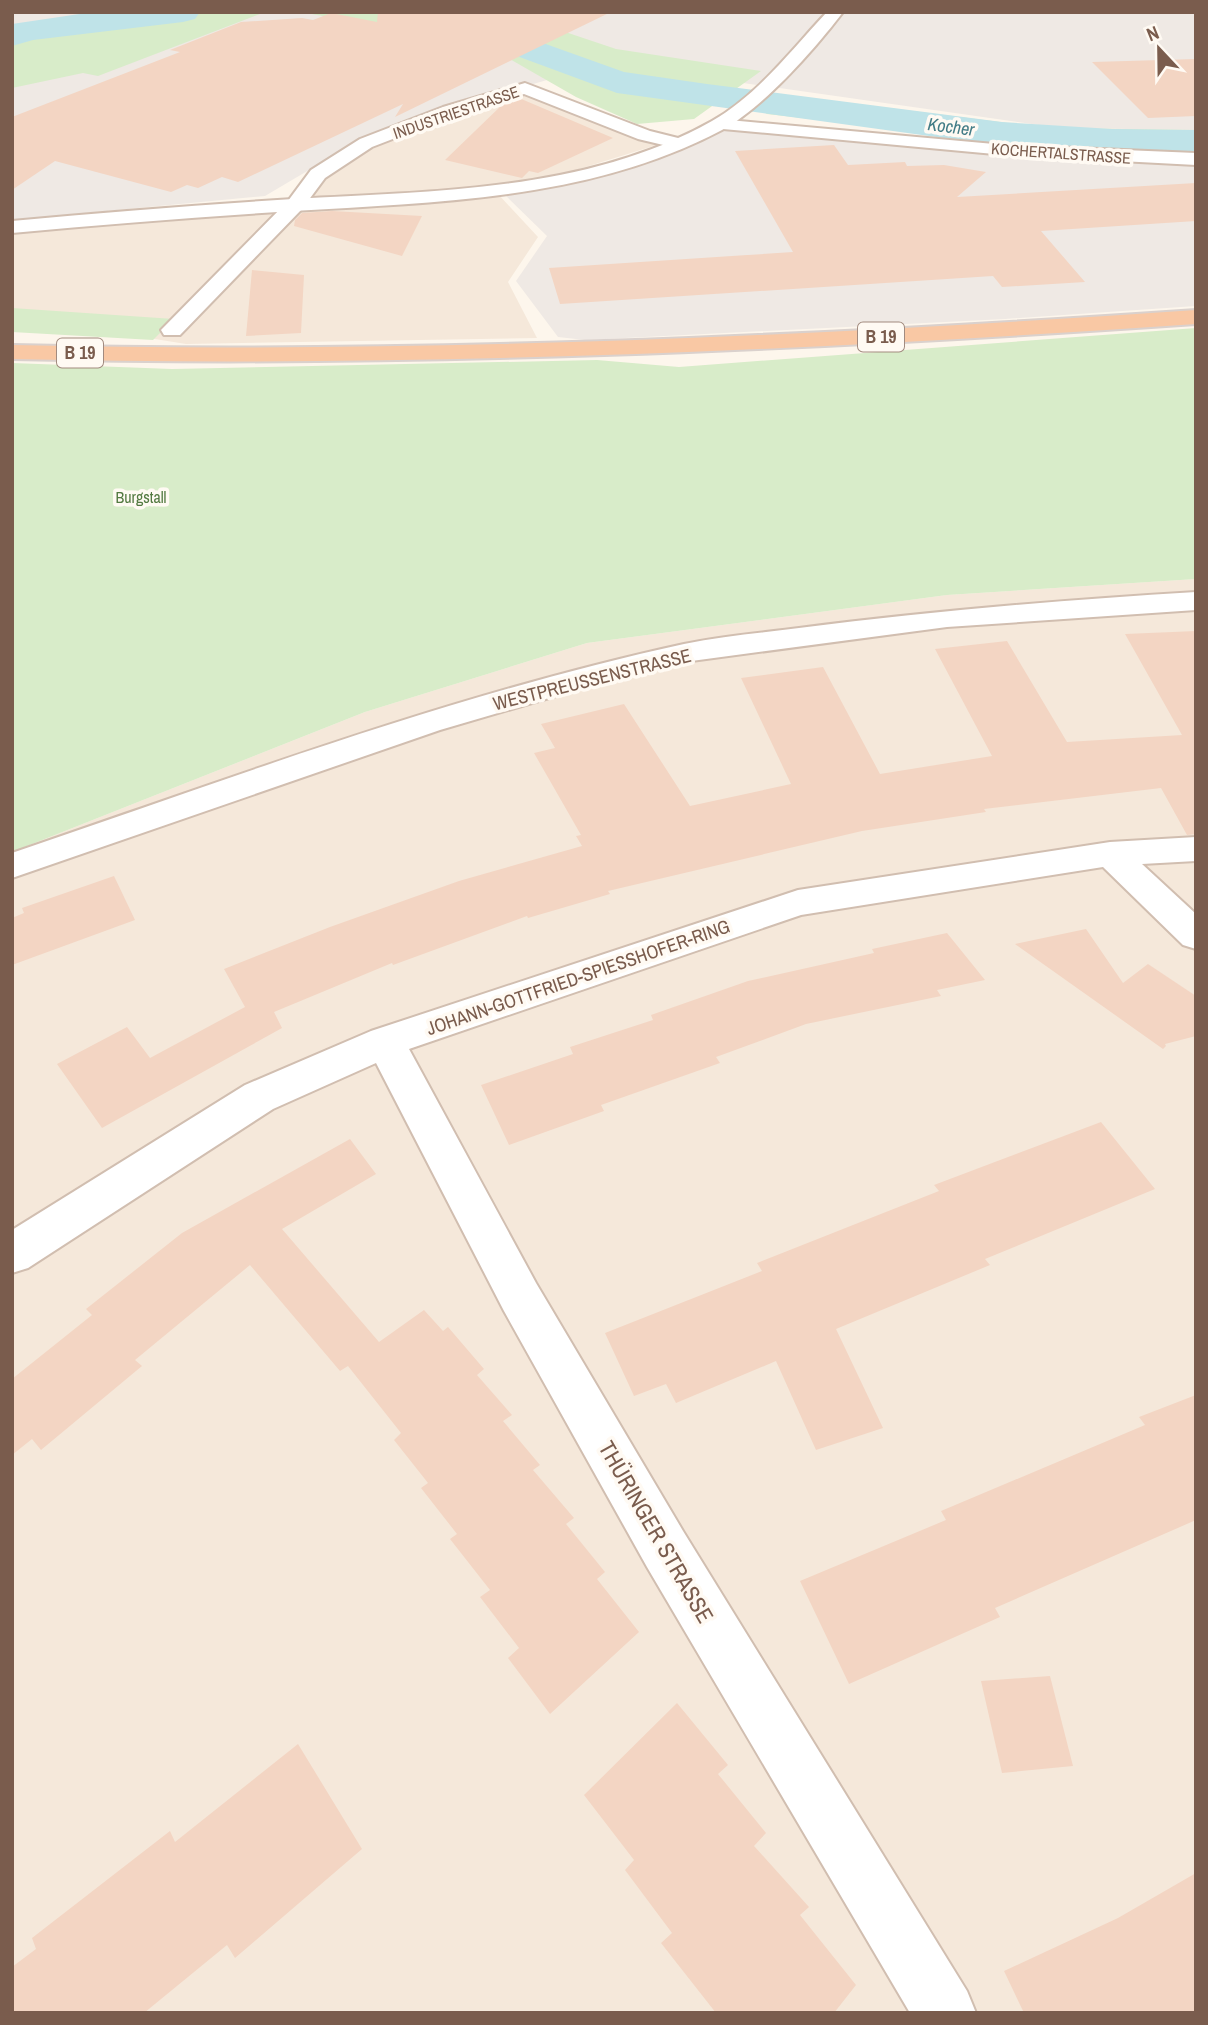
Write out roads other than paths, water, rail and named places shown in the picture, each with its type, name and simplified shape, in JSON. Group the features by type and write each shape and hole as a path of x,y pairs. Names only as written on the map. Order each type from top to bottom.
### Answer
{"highway":[{"name":"B 19","path":"16,351 347,357 565,351 824,340 1196,317"}],"street":[{"path":"12,227 422,198 560,180 631,160 718,124 758,93 836,12"},
{"name":"INDUSTRIESTRASSE","path":"172,330 295,205 318,174 366,143 449,111 525,88 644,135 676,143"},
{"name":"KOCHERTALSTRASSE","path":"718,124 1006,150 1196,159"},
{"name":"WESTPREUSSENSTRASSE","path":"12,866 364,743 514,697 686,653 867,627 1028,609 1196,601"},
{"name":"JOHANN-GOTTFRIED-SPIESSHOFER-RING","path":"12,1254 259,1097 385,1042 798,904 1110,854 1196,849"},
{"path":"1110,854 1196,936"},
{"name":"THÜRINGER STRASSE","path":"385,1042 520,1297 665,1549 945,2013"}],"waterway":[{"name":"Kocher","path":"12,35 32,30 183,12"},
{"name":"Kocher","path":"417,13 449,23 459,23 617,82 1002,134 1112,141 1196,142"}],"park label":[{"name":"Burgstall","path":"141,497"}]}
